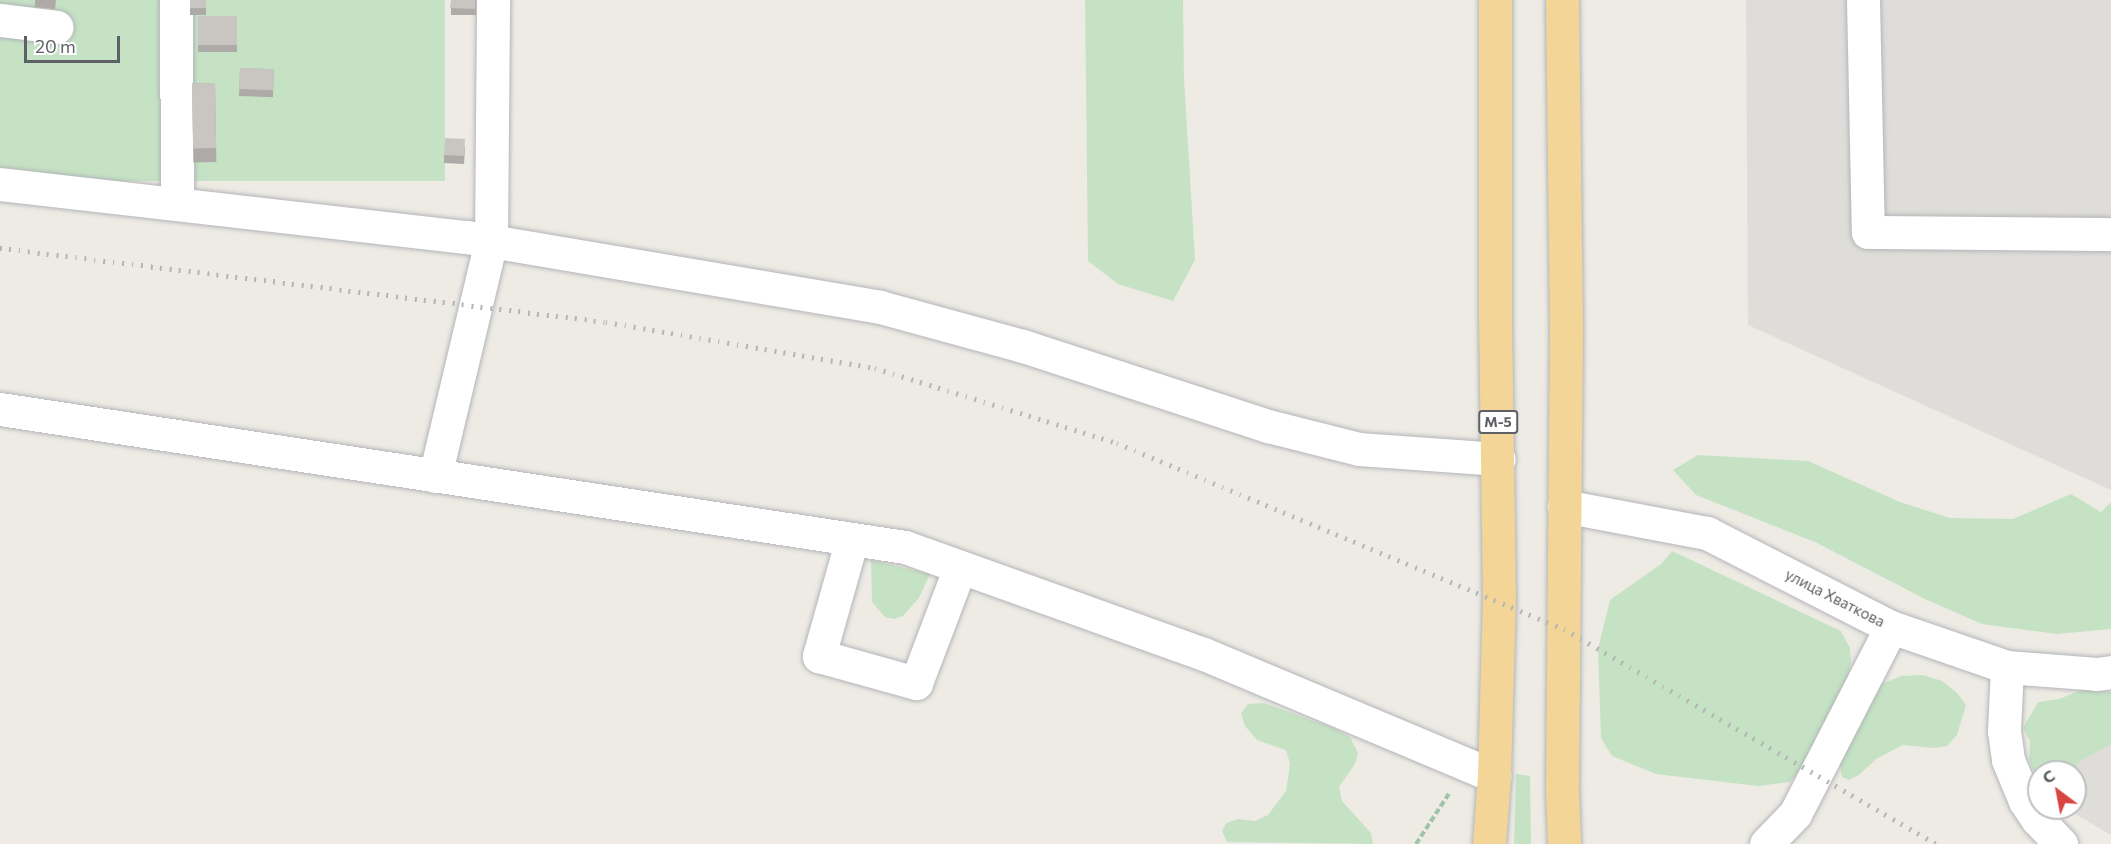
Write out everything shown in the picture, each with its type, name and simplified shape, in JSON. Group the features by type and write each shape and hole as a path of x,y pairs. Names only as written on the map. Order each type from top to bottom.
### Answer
{"highway":[{"name":"М-5","path":"1489,844 1480,771 1499,602 1499,459 1495,319 1495,0"},
{"path":"1562,0 1566,330 1562,789 1564,844"}],"street":[{"path":"176,0 177,204"},
{"path":"435,476 491,241 493,0"},
{"path":"1863,0 1868,231 2111,234"},
{"path":"0,20 57,27"},
{"path":"0,184 491,241 880,307 1023,346 1268,426 1359,449 1499,459"},
{"path":"0,409 905,547 1204,654 1480,771"},
{"name":"улица Хваткова","path":"1564,506 1707,533 1891,627 2007,667 2097,674 2111,672"},
{"path":"852,539 819,657 916,683 960,567"},
{"path":"1766,844 1795,814 1891,627"},
{"path":"2007,667 2004,731 2008,760 2025,801 2037,819 2061,844"}],"path":[{"path":"1416,844 1480,771"}],"shaded area":[{"path":"1746,0 2111,0 2111,490 1748,325"},
{"path":"2111,734 2111,835 2085,820 2087,760 2079,760"}],"green space":[{"path":"0,0 445,0 445,181 0,181"},
{"path":"1085,0 1183,0 1184,78 1195,260 1173,301 1118,284 1088,261"},
{"path":"1698,455 1808,461 1900,502 1950,518 2013,519 2071,494 2101,512 2111,502 2111,629 2057,634 1982,624 1925,599 1815,542 1696,495 1673,470"},
{"path":"1672,551 1841,631 1850,648 1851,662 1845,688 1807,761 1790,782 1758,786 1656,774 1612,756 1601,738 1598,649 1610,600 1661,564"},
{"path":"871,560 930,574 919,598 903,616 894,619 885,617 872,602"},
{"path":"1923,675 1942,681 1957,693 1966,705 1957,735 1947,746 1934,748 1903,745 1876,759 1859,775 1849,780 1842,777 1840,765 1880,685 1901,676"},
{"path":"2084,689 2111,692 2111,744 2083,760 2029,760 2030,741 2023,728 2038,702 2059,699"},
{"path":"1264,703 1333,728 1350,737 1358,753 1355,764 1339,787 1342,801 1371,833 1373,844 1227,842 1222,831 1226,823 1238,819 1255,821 1268,815 1286,791 1290,764 1286,750 1257,740 1245,726 1241,713 1248,704"},
{"path":"1516,774 1530,776 1531,844 1514,844"}],"building":[{"path":"190,0 206,0 206,8 190,8"},
{"path":"451,0 475,0 475,9 450,8"},
{"path":"198,16 237,16 237,45 198,45"},
{"path":"240,68 274,69 273,90 239,89"},
{"path":"192,83 215,83 216,148 193,148"},
{"path":"445,138 465,139 464,156 444,155"}],"railway":[{"path":"0,248 606,322 875,368 1117,443 1564,629 1937,844"}]}
